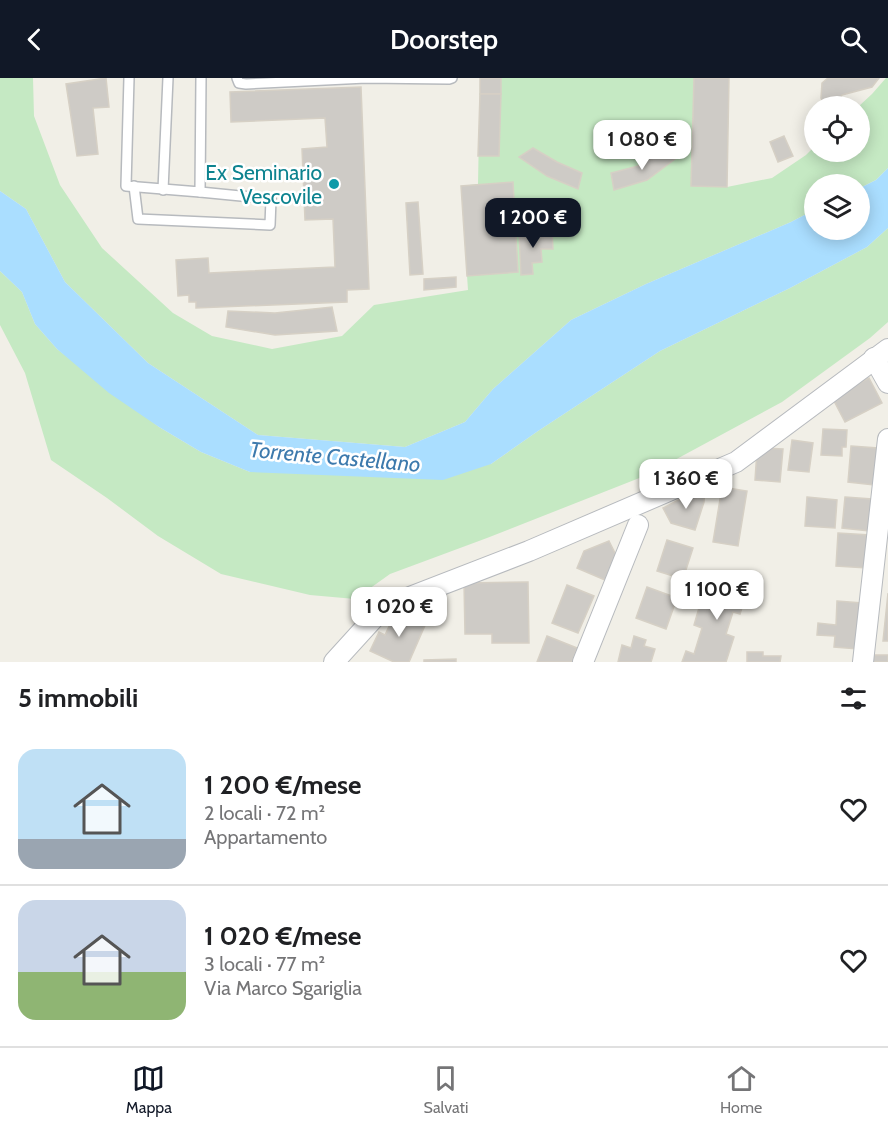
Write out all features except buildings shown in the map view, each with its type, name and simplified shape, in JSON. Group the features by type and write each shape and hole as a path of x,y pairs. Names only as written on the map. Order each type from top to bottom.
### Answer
{"street":[{"path":"334,662 384,607 529,551 736,462 881,353 888,383"},
{"path":"863,662 888,439"},
{"path":"583,662 638,525"}],"lane":[{"path":"129,78 126,186 134,186 271,199 270,225 138,219 134,186"},
{"path":"163,190 168,78"},
{"path":"200,192 201,78"},
{"path":"237,78 239,83 246,84 366,78 452,78"}],"green space":[{"path":"0,78 33,78 34,116 60,185 102,248 173,313 212,336 272,349 342,336 374,305 468,290 461,186 478,184 480,78 729,78 727,187 772,178 804,156 804,162 870,162 870,96 888,78 888,168 876,180 870,183 870,174 804,174 804,215 646,284 571,320 493,389 465,422 405,447 258,435 148,363 65,282 26,209 0,191"},
{"path":"888,228 888,322 870,338 782,402 647,475 390,574 355,599 310,595 221,574 158,536 51,460 25,373 0,325 0,271 22,292 35,324 57,349 159,427 201,452 250,472 491,464 660,351 790,288 867,247"}],"water":[{"name":"Torrente Castellano","path":"888,168 888,228 867,247 790,288 660,351 491,464 443,480 250,472 201,452 109,393 57,349 35,324 22,292 0,271 0,191 26,209 65,282 148,363 258,435 405,447 465,422 493,389 571,320 646,284 804,215 804,240 870,240 870,183"}],"place":[{"name":"Ex Seminario Vescovile","path":"334,184"}]}
